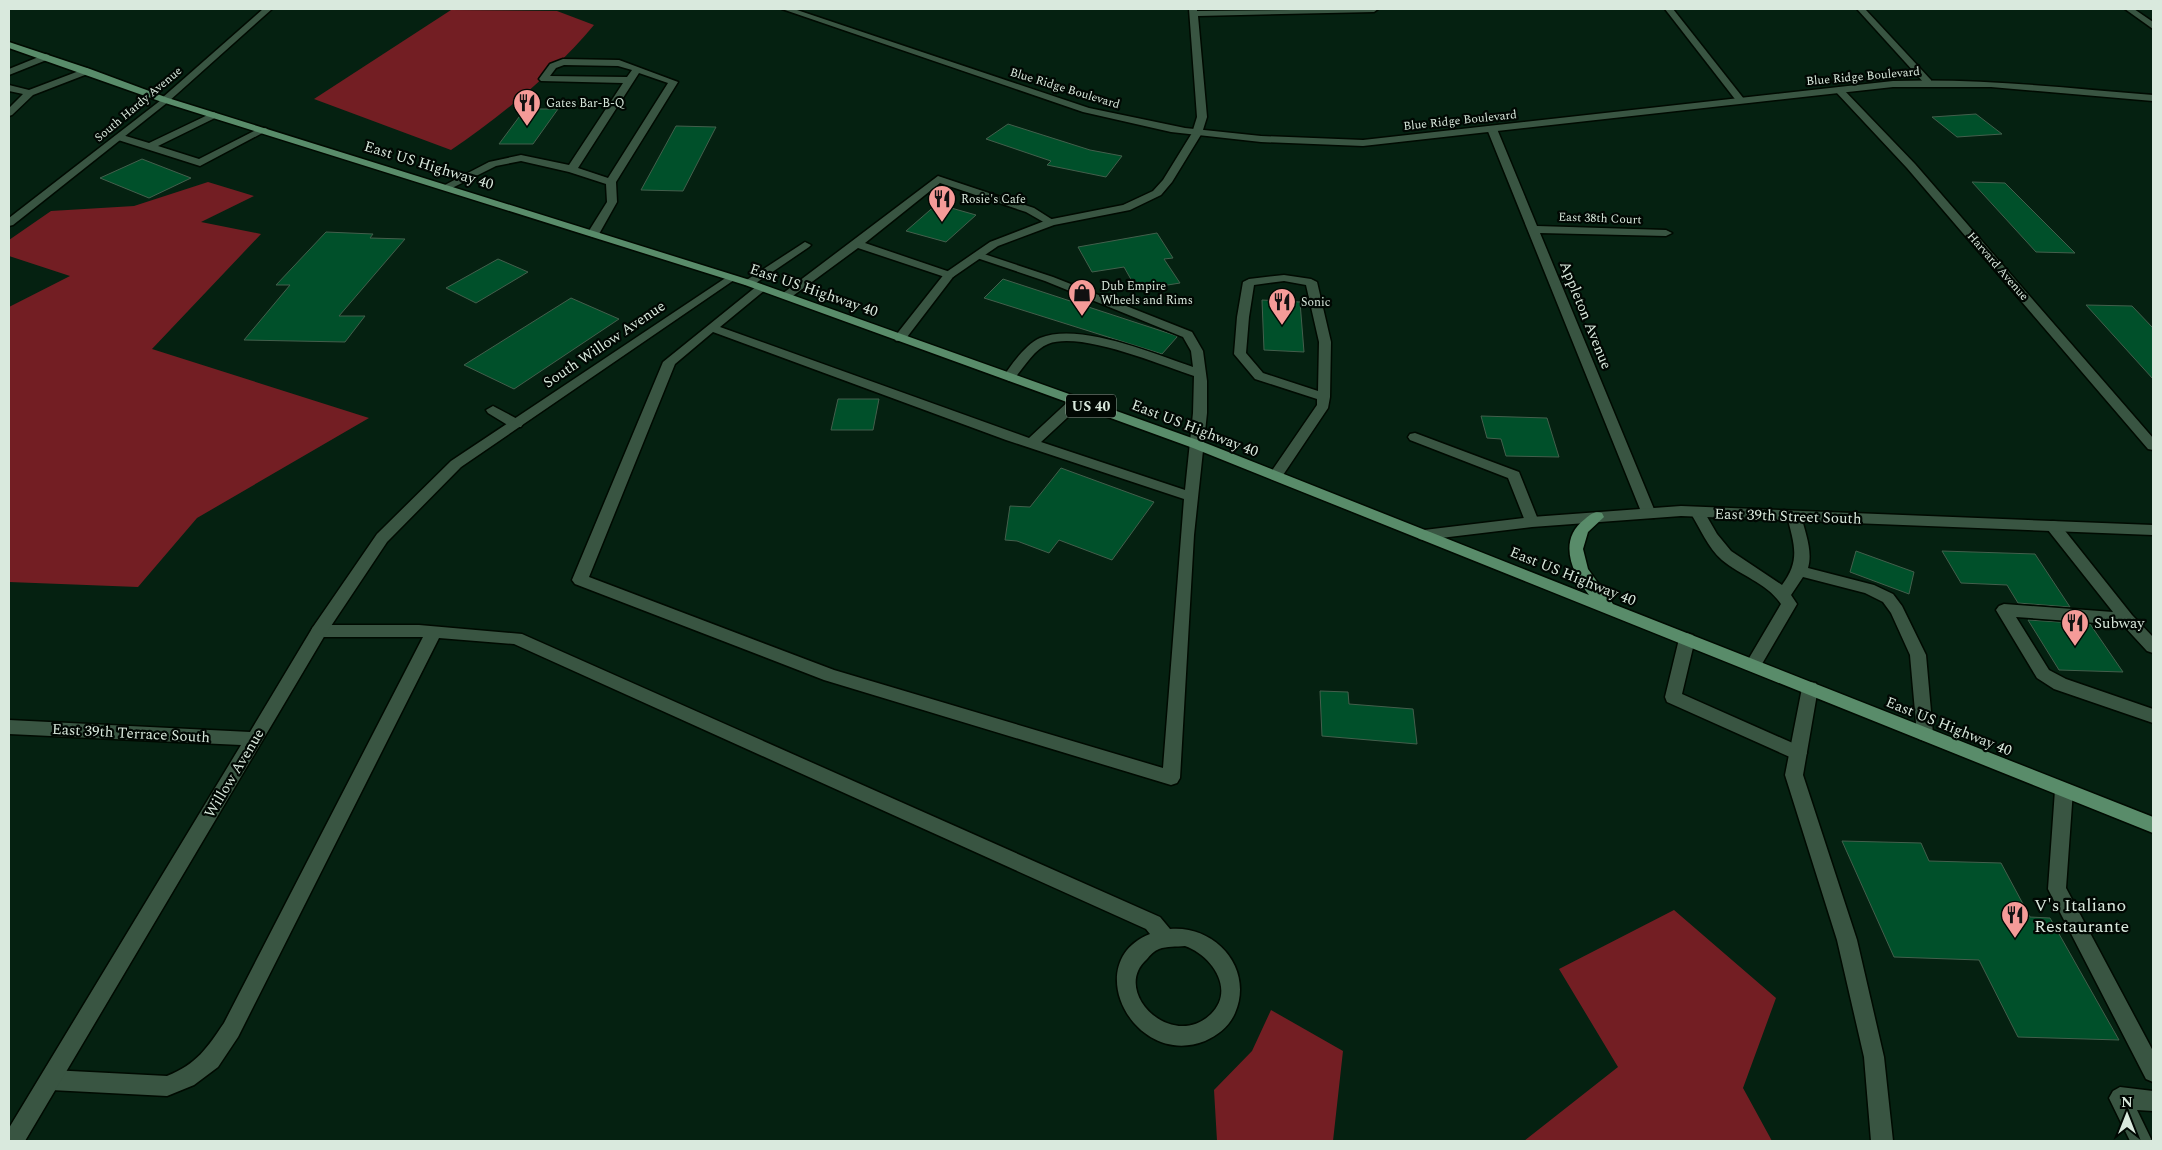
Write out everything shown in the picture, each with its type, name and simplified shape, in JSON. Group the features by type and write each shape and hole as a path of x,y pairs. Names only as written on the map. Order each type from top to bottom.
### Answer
{"main road":[{"name":"East US Highway 40","path":"9,45 165,100 446,187 786,296 1198,445 2153,825"},
{"path":"1597,517 1582,530 1576,545 1580,568 1590,587 1610,608"}],"street":[{"name":"South Hardy Avenue","path":"9,223 165,100 268,9"},
{"name":"Blue Ridge Boulevard","path":"786,9 1086,110 1135,122 1197,133 1279,141 1363,143 1839,90 1928,82 2007,85 2153,98"},
{"path":"900,338 950,275 994,244 1051,222 1126,208 1157,193 1167,182 1197,133 1202,118 1193,11 1374,9"},
{"path":"1669,9 1742,101"},
{"path":"1860,9 1928,82"},
{"path":"2129,9 2153,26"},
{"path":"9,72 46,57"},
{"path":"593,234 612,202 611,182 674,82 619,63 563,62 553,66 544,79 630,80"},
{"path":"572,169 637,69"},
{"path":"9,114 30,94 87,71"},
{"path":"9,88 30,94"},
{"name":"Harvard Avenue","path":"1839,90 1911,166 2153,446"},
{"path":"149,146 214,115"},
{"path":"119,137 200,163 263,130"},
{"name":"Appleton Avenue","path":"1492,130 1649,514"},
{"path":"446,187 493,164 521,158 572,169 611,182"},
{"path":"786,296 857,244 938,179 1030,210 1051,222"},
{"path":"9,216 20,214"},
{"name":"East 38th Court","path":"1533,229 1666,233"},
{"path":"857,244 950,275"},
{"path":"805,245 755,286 713,328 669,362 580,580 830,674 1171,778 1187,535 1198,445 1200,374 1197,350 1188,335 1049,279 978,255"},
{"name":"South Willow Avenue","path":"495,437 730,278"},
{"path":"1276,476 1323,405 1324,397 1326,342 1311,282 1284,278 1249,282 1243,317 1240,354 1258,376 1324,397"},
{"path":"713,328 928,408 1192,496"},
{"path":"1009,377 1042,342 1051,339 1072,338 1097,342 1200,374"},
{"path":"1032,444 1076,401"},
{"path":"493,410 516,424"},
{"name":"Willow Avenue","path":"14,1141 319,631 382,538 456,464 495,437"},
{"path":"1415,437 1514,475 1532,522"},
{"path":"1697,512 1718,547 1730,559 1769,582 1784,594 1789,604 1753,665"},
{"name":"East 39th Street South","path":"1424,535 1532,522 1697,512 2153,530"},
{"path":"1784,594 1800,572 1804,561 1794,516"},
{"path":"2053,526 2153,648"},
{"path":"1800,572 1869,589 1888,598 1897,610 1918,655 1925,734"},
{"path":"2128,619 2004,610 2043,674 2060,684 2153,716"},
{"path":"319,631 434,632 516,638 1153,923 1165,938"},
{"path":"50,1080 167,1086 187,1078 211,1060 231,1030 434,632"},
{"path":"1687,639 1673,697 1798,754"},
{"path":"1810,688 1794,775 1846,940 1874,1057 1882,1141"},
{"name":"East 39th Terrace South","path":"9,726 254,739"},
{"path":"2064,790 2057,889 2153,1072"},
{"path":"1185,937 1204,944 1219,958 1229,975 1231,995 1225,1013 1211,1028 1193,1036 1172,1036 1152,1029 1136,1015 1127,996 1127,976 1134,959 1147,945 1165,938 1185,937"},
{"path":"2141,1141 2120,1098 2153,1101"}],"shaded area":[{"path":"451,10 557,11 594,25 563,59 527,92 489,123 451,150 314,99"},
{"path":"208,182 254,196 201,222 261,234 152,349 369,418 197,518 138,587 9,582 9,307 70,276 9,256 9,240 51,211 134,206"},
{"path":"1674,910 1776,998 1743,1088 1772,1141 1524,1141 1618,1067 1559,969"},
{"path":"1271,1010 1343,1051 1333,1141 1217,1141 1214,1090 1252,1051"}],"building":[{"name":"Gates Bar-B-Q","path":"525,109 558,109 533,144 499,144"},
{"path":"1976,114 2002,134 1957,137 1932,117"},
{"path":"1008,124 1090,150 1122,156 1106,177 1047,165 1051,161 986,139"},
{"path":"676,126 716,127 683,191 641,190"},
{"path":"142,159 191,178 149,198 100,178"},
{"path":"1972,182 2005,183 2075,253 2036,252"},
{"name":"Rosie's Cafe","path":"937,204 976,215 946,242 906,231"},
{"path":"326,232 373,234 370,238 405,239 339,316 365,316 345,342 244,340 290,285 276,285"},
{"path":"1157,233 1173,258 1164,259 1180,283 1137,290 1124,267 1092,272 1078,247"},
{"path":"498,259 528,272 476,303 446,288"},
{"name":"Dub Empire Wheels and Rims","path":"1003,279 1177,337 1162,354 984,298"},
{"path":"571,298 619,319 514,389 464,365"},
{"name":"Sonic","path":"1262,300 1300,302 1304,352 1264,350"},
{"path":"2086,305 2132,306 2153,328 2153,379"},
{"path":"838,399 879,399 873,430 831,430"},
{"path":"1481,416 1547,418 1559,457 1506,456 1501,439 1487,438"},
{"path":"1061,468 1154,502 1112,560 1059,540 1049,553 1017,541 1005,540 1010,506 1030,507"},
{"path":"1856,551 1914,572 1909,594 1850,572"},
{"path":"1942,551 2035,554 2070,607 2018,603 2007,585 1961,583"},
{"name":"Subway","path":"2028,620 2090,624 2123,672 2059,670"},
{"path":"1320,691 1348,692 1349,704 1413,709 1417,744 1322,736"},
{"name":"V's Italiano Restaurante","path":"1842,841 1921,843 1929,861 2001,863 2030,917 2050,918 2119,1040 2018,1037 1979,960 1894,957"}],"place":[{"name":"Gates Bar-B-Q","path":"527,127"},
{"name":"Rosie's Cafe","path":"942,223"},
{"name":"Dub Empire Wheels and Rims","path":"1082,317"},
{"name":"Sonic","path":"1282,326"},
{"name":"Subway","path":"2075,647"},
{"name":"V's Italiano Restaurante","path":"2015,939"}]}
